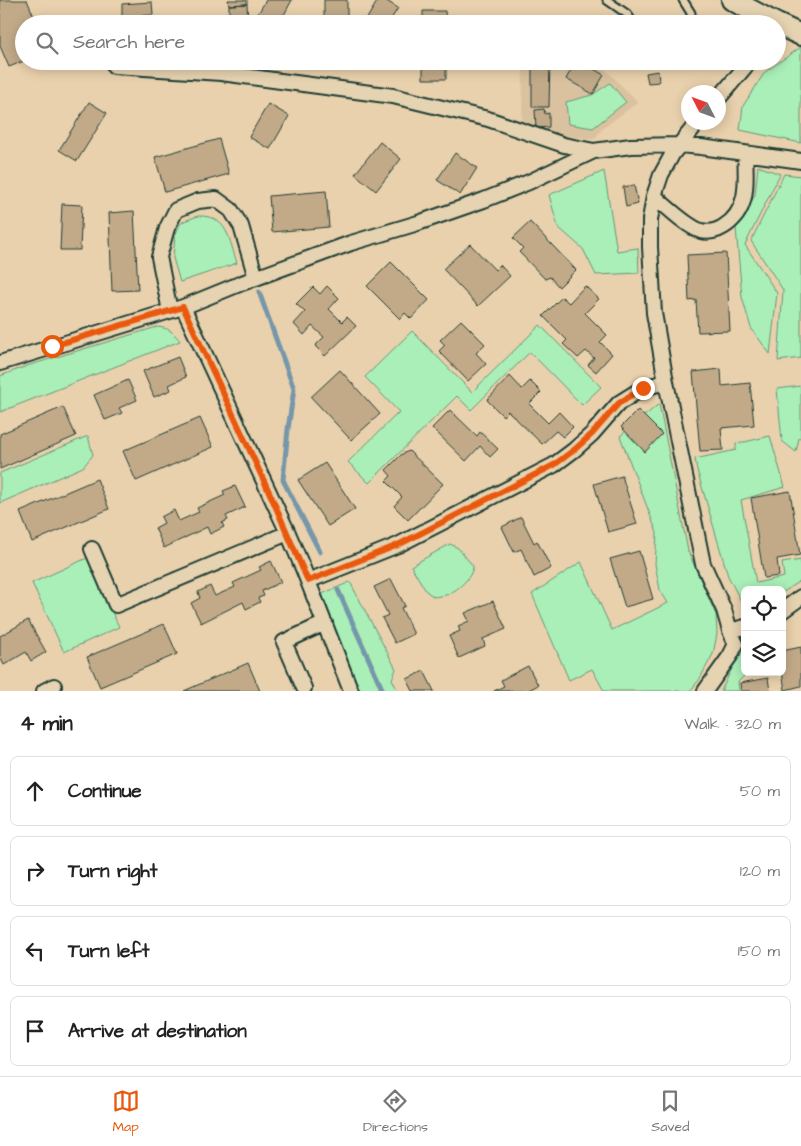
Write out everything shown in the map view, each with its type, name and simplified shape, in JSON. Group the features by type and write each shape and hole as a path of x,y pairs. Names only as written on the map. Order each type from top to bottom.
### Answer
{"main road":[{"path":"732,0 759,15"},
{"path":"786,29 801,35"}],"street":[{"path":"175,70 221,73 393,96 488,119 564,145 594,151 651,145 680,145 801,160"},
{"path":"726,90 742,70"},
{"path":"692,130 674,153 661,175 654,196 650,220 650,248 654,313 703,564 724,610 736,644 730,656 705,691"},
{"path":"0,362 176,309 351,243 418,223 484,200 529,182 594,151"},
{"path":"654,196 686,222 702,231 716,231 737,216 744,200 746,187 745,153"},
{"path":"256,278 241,226 231,210 216,199 198,201 176,210 166,228 159,258 176,309 288,533 352,691"},
{"path":"308,581 398,545 554,465 592,434 619,403 643,388 666,382"},
{"path":"92,549 116,605 288,533"},
{"path":"786,608 801,597"},
{"path":"304,688 284,642 325,623"},
{"path":"730,631 741,628"}],"lane":[{"path":"607,0 628,15"},
{"path":"683,0 691,15"}],"shaded area":[{"path":"523,70 606,70 638,102 602,129 595,139 551,135 522,126"}],"green space":[{"path":"801,47 801,143 740,130 743,106 765,72 768,70 786,70 786,57"},
{"path":"610,83 626,102 593,128 568,124 566,102 592,95"},
{"path":"758,166 780,174 745,245 777,293 770,354 751,328 742,297 736,228 755,195"},
{"path":"604,171 617,251 638,248 639,273 596,275 583,249 558,227 549,195"},
{"path":"784,174 801,176 801,358 778,361 783,290 751,241"},
{"path":"198,216 216,220 226,230 237,263 180,282 173,258 175,236 180,224"},
{"path":"540,325 601,387 582,405 530,352 471,410 457,396 369,483 348,462 399,412 365,377 412,331 472,392"},
{"path":"157,327 170,331 180,341 0,412 0,376 30,365"},
{"path":"801,386 801,438 799,438 796,452 782,441 777,389"},
{"path":"659,404 688,551 716,615 717,634 713,654 699,680 690,691 604,691 592,669 569,680 532,594 581,562 612,630 668,603 660,590 655,564 657,533 620,436"},
{"path":"88,436 93,455 83,467 0,503 0,473"},
{"path":"770,436 785,487 741,500 756,583 784,577 782,563 801,560 801,580 786,590 786,586 741,586 741,601 728,576 695,459 736,450 736,444"},
{"path":"450,544 458,548 473,566 472,570 464,583 455,590 446,595 434,597 426,591 411,566"},
{"path":"87,558 119,627 64,652 32,583"},
{"path":"350,582 396,669 392,679 398,691 360,691 322,594"},
{"path":"741,650 741,676 744,676 738,682 739,691 721,691"}],"building":[{"path":"0,0 27,0 33,15 15,15 15,65 9,67 0,46"},
{"path":"228,0 247,0 247,4 229,5"},
{"path":"266,0 292,0 284,15 257,15"},
{"path":"324,0 347,0 347,15 324,15"},
{"path":"378,0 385,0 398,8 394,15 369,15"},
{"path":"152,2 153,15 122,15 122,4"},
{"path":"247,4 248,15 229,15 229,5"},
{"path":"423,11 445,11 445,15 423,15"},
{"path":"423,70 446,70 446,79 423,79"},
{"path":"532,70 550,70 549,107 532,107"},
{"path":"571,70 595,70 604,75 593,94 566,79"},
{"path":"658,71 659,82 648,83 646,73"},
{"path":"89,102 107,113 77,161 59,150"},
{"path":"268,104 289,116 270,149 249,137"},
{"path":"544,109 545,114 549,113 549,127 536,128 535,110"},
{"path":"219,139 229,174 165,192 155,157"},
{"path":"380,142 401,159 376,191 355,174"},
{"path":"455,153 477,168 460,195 437,180"},
{"path":"634,185 638,204 626,207 623,187"},
{"path":"326,191 329,227 272,232 269,196"},
{"path":"62,204 82,205 80,250 60,250"},
{"path":"134,211 138,290 112,291 109,213"},
{"path":"530,222 576,270 559,287 550,277 545,279 519,252 523,248 513,238"},
{"path":"470,244 495,270 500,265 510,276 478,306 443,269"},
{"path":"726,253 730,331 698,332 696,300 689,301 687,255"},
{"path":"391,262 429,300 411,319 405,313 400,319 367,286"},
{"path":"327,286 339,298 329,309 342,322 347,317 356,326 325,356 315,346 324,337 312,326 304,335 294,324 305,312 296,304 313,287 320,294"},
{"path":"585,286 599,299 585,313 607,335 600,342 612,354 596,372 588,365 594,358 586,351 578,358 563,344 567,340 543,316 562,297 569,303"},
{"path":"461,320 485,344 476,353 486,364 468,381 439,351 445,345 440,340"},
{"path":"178,357 186,377 169,385 171,390 154,397 143,371"},
{"path":"721,369 722,386 750,383 754,425 721,428 723,450 700,451 693,372"},
{"path":"340,370 380,414 351,440 311,397"},
{"path":"510,376 522,389 530,381 541,392 529,404 548,423 559,412 573,427 563,437 556,431 542,444 508,411 503,416 487,400"},
{"path":"128,380 137,400 119,408 122,413 105,420 94,395"},
{"path":"63,407 76,436 0,469 0,434"},
{"path":"450,410 477,436 480,432 498,449 490,457 480,446 466,461 432,428"},
{"path":"638,410 662,434 645,452 621,427"},
{"path":"200,418 213,447 136,481 123,451"},
{"path":"409,451 443,484 408,520 394,506 402,497 386,481 391,476 386,470 402,454"},
{"path":"325,463 355,509 328,526 298,480"},
{"path":"622,476 637,524 608,532 594,484"},
{"path":"97,479 109,509 32,542 20,512"},
{"path":"235,486 245,507 226,516 228,520 222,523 224,527 210,534 207,527 164,548 155,528 164,523 161,517 174,510 179,521 199,512 197,508 225,495 223,491"},
{"path":"790,491 800,555 777,559 779,576 764,578 751,498"},
{"path":"521,517 534,543 537,541 551,568 534,577 521,549 514,552 502,527"},
{"path":"639,551 653,599 625,607 610,559"},
{"path":"271,561 281,582 262,591 264,596 258,598 260,602 246,609 243,602 201,623 191,603 200,598 198,592 210,586 215,596 235,587 233,583 261,570 259,567"},
{"path":"391,579 405,606 401,608 414,634 395,643 382,618 388,615 374,587"},
{"path":"493,601 506,629 483,639 485,646 459,658 449,636 460,631 458,626 469,621 465,613"},
{"path":"28,620 46,652 31,661 26,652 4,665 0,657 0,636"},
{"path":"164,624 177,654 100,687 87,657"},
{"path":"801,647 801,686 785,690 783,676 786,676 786,650"},
{"path":"248,663 260,691 184,691"},
{"path":"528,666 538,685 527,691 494,691 504,686 501,680"},
{"path":"424,671 434,691 413,691 407,679"},
{"path":"768,678 770,691 741,691 740,683"}],"waterway":[{"path":"259,292 294,389 283,480 320,552"},
{"path":"338,590 383,691"}],"route":[{"path":"52,346 183,307 288,533 308,581 398,545 554,465 592,434 619,403 643,388"}]}
